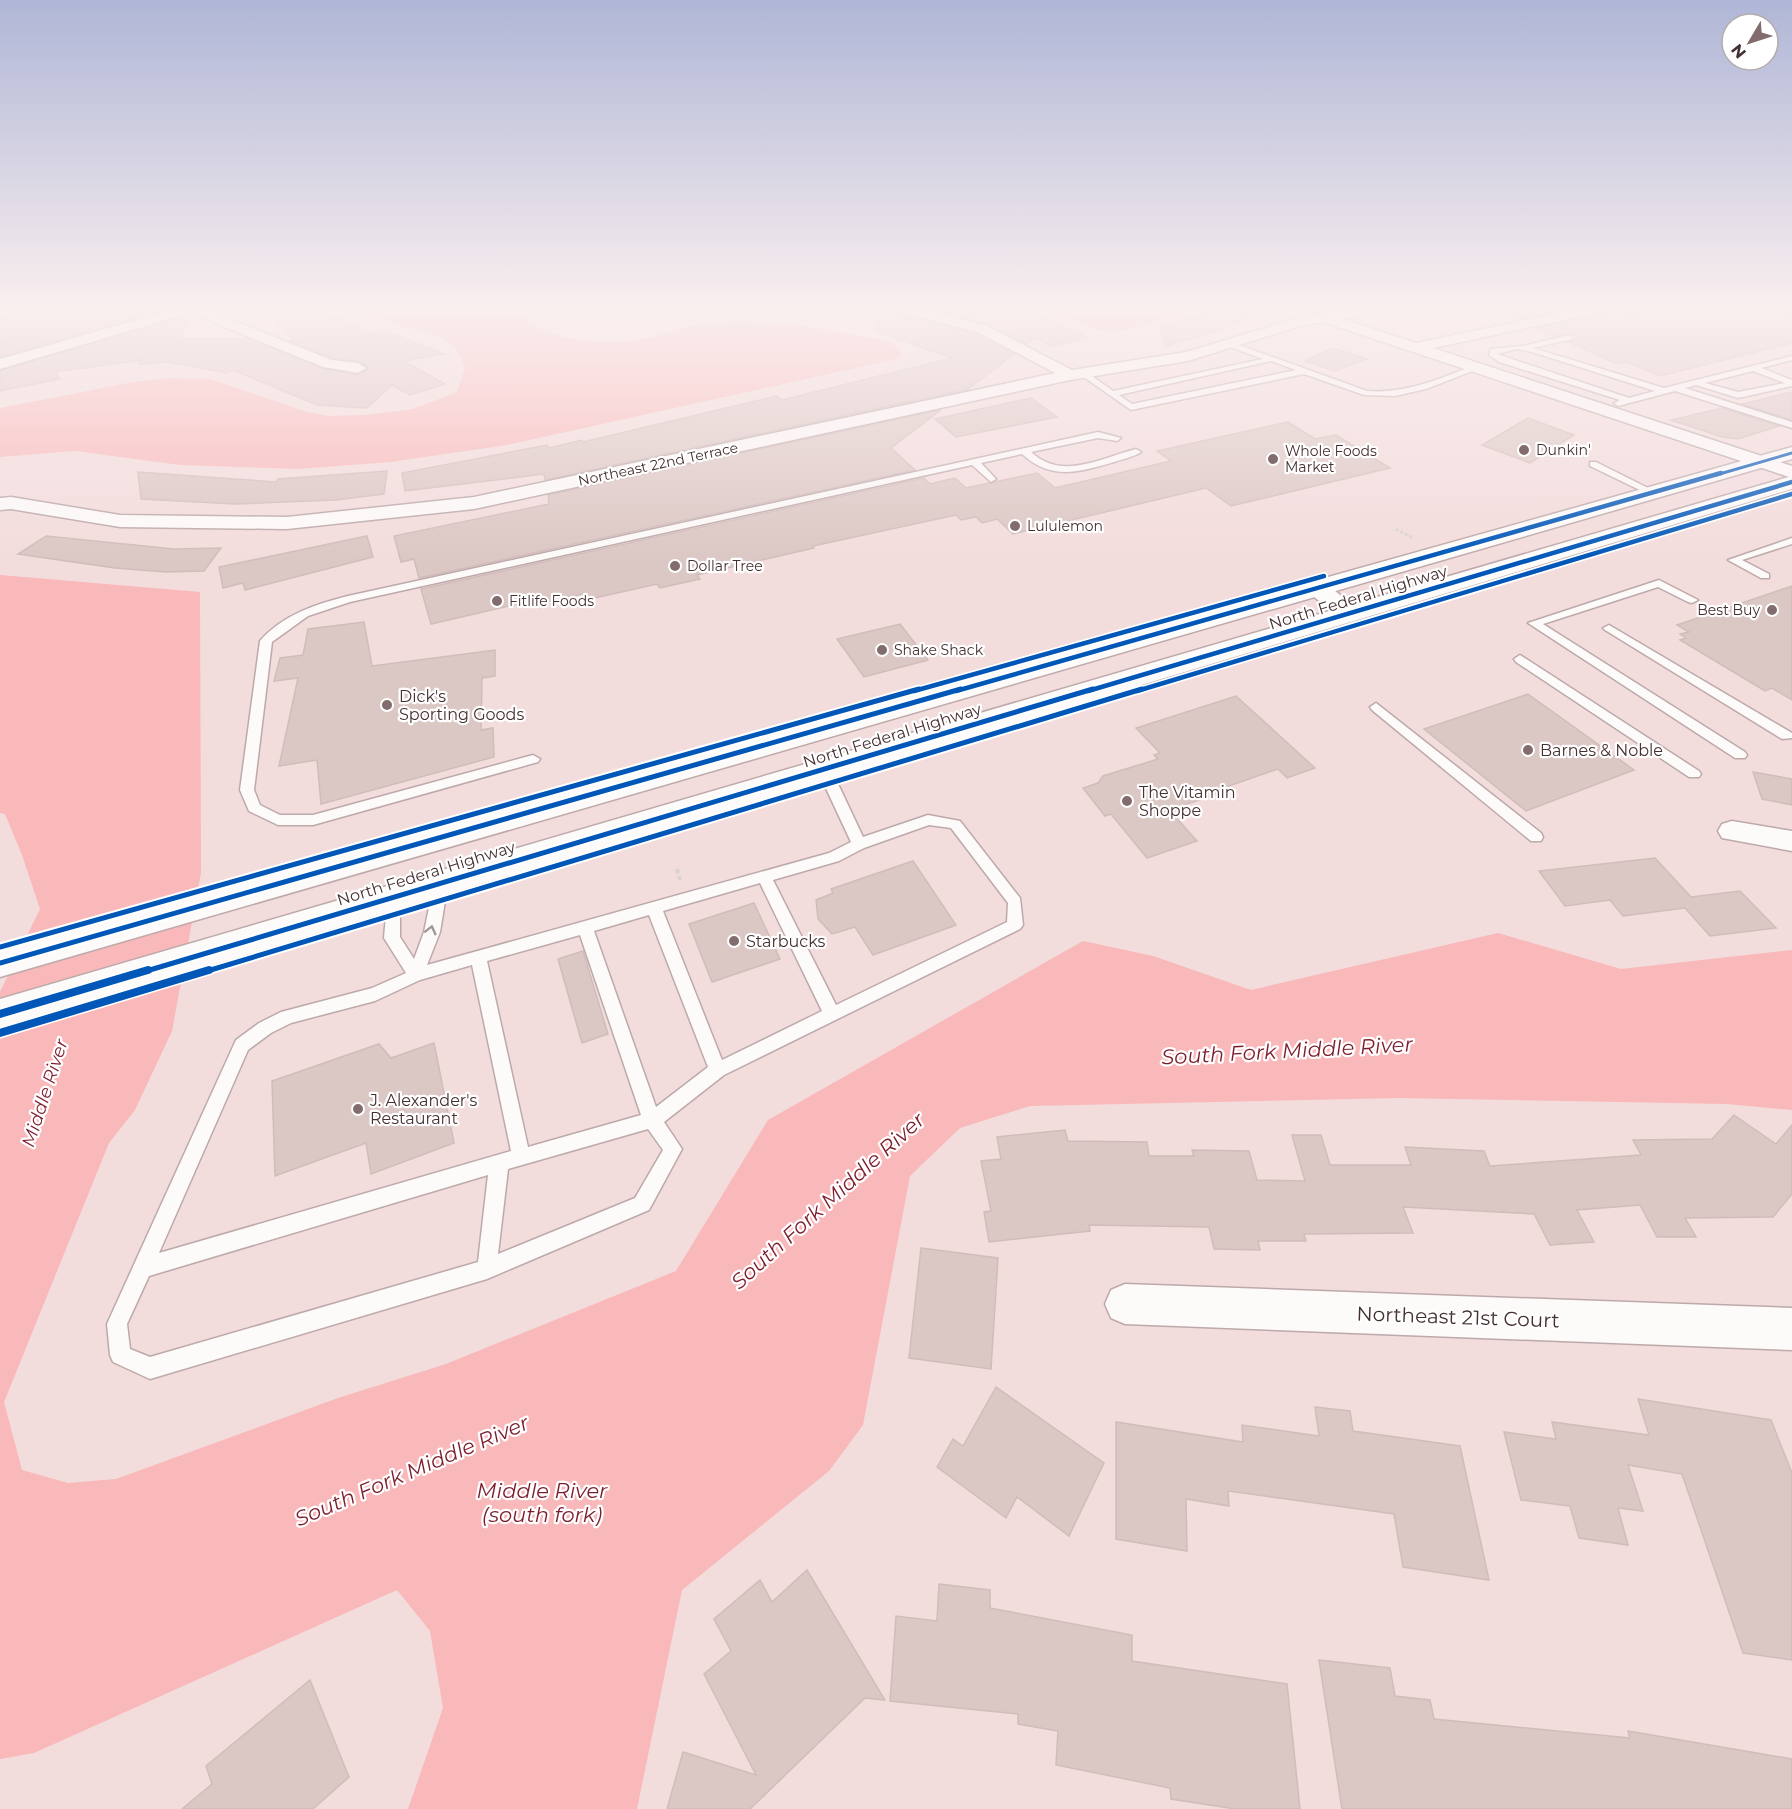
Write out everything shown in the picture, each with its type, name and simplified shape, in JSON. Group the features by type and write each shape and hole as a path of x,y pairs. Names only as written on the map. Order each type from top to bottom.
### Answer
{"main road":[{"name":"North Federal Highway","path":"0,963 1792,453"},
{"name":"North Federal Highway","path":"0,1014 1792,482"},
{"path":"393,897 407,873 430,854 483,826"}],"street":[{"name":"Northeast 22nd Terrace","path":"0,504 11,503 120,521 287,523 474,503 990,392"},
{"path":"1550,392 1792,472"},
{"path":"1317,588 1350,614"},
{"path":"1732,831 1792,841"},
{"name":"Northeast 21st Court","path":"1125,1305 1792,1329"}],"lane":[{"path":"1109,392 1131,407 1201,392"},
{"path":"1112,394 1119,392"},
{"path":"1365,392 1390,392"},
{"path":"1605,392 1628,400"},
{"path":"1597,408 1658,392"},
{"path":"1689,392 1792,425"},
{"path":"1729,392 1738,395 1750,392"},
{"path":"533,759 313,820 278,820 254,808 247,790 266,641 289,620 316,608 348,599 1098,435 1117,438"},
{"path":"1024,451 1041,465 1055,469 1068,469 1136,452"},
{"path":"974,462 992,479"},
{"path":"1593,464 1653,493"},
{"path":"1765,576 1733,560 1792,541"},
{"path":"1692,600 1659,583 1534,623 1740,755"},
{"path":"1609,628 1787,736"},
{"path":"1520,658 1694,774"},
{"path":"1376,707 1536,837"},
{"path":"824,770 859,844"},
{"path":"142,1268 652,1120 718,1070 1015,925 1015,902 955,824 928,820 859,844 834,857 764,876 416,975 375,994 287,1017 266,1028 242,1046 142,1268 117,1324 120,1355 150,1368 487,1269 642,1204 673,1149 652,1120 585,927"},
{"path":"764,876 832,1014"},
{"path":"416,975 432,932 441,883"},
{"path":"393,897 392,938 416,975"},
{"path":"654,908 718,1070"},
{"path":"478,958 521,1157"},
{"path":"487,1269 499,1163"}],"path":[{"path":"1396,529 1413,539"}],"water":[{"path":"80,392 250,392 307,412 329,416 365,415 413,409 456,392 745,392 507,445 391,462 297,469 180,465 75,451 0,457 0,408"},
{"name":"Middle River (south fork)","path":"0,575 200,592 201,873 172,1031 135,1110 109,1143 4,1402 22,1470 68,1483 116,1479 338,1398 446,1364 676,1271 768,1120 1083,941 1153,956 1251,990 1498,933 1621,969 1792,950 1792,1110 1727,1104 1398,1098 1030,1106 960,1128 910,1176 863,1425 829,1471 682,1590 637,1809 408,1809 443,1708 430,1631 397,1590 34,1753 0,1759 0,992 40,909 5,814 0,813"}],"building":[{"path":"287,392 384,392 367,408 317,405"},
{"path":"813,392 952,392 545,480 544,474 405,491 402,473 547,445 549,448 582,440 583,442 777,396 782,400"},
{"path":"1792,392 1792,420 1742,404"},
{"path":"1031,398 1057,417 956,437 935,419"},
{"path":"1722,408 1779,426 1738,439 1722,437 1671,420"},
{"path":"941,410 891,448 915,470 419,578 414,559 401,562 394,536 549,504 548,495"},
{"path":"1528,418 1574,435 1530,463 1482,445"},
{"path":"1288,422 1315,439 1336,435 1390,468 1231,506 1206,488 1013,534 997,519 982,523 976,517 961,520 956,515 813,546 814,548 697,575 700,579 660,588 657,584 586,600 583,594 546,602 544,598 431,624 421,589 924,478 930,484 955,478 966,488 1037,473 1055,488 1171,461 1157,451"},
{"path":"387,471 384,494 336,500 235,504 141,499 138,472 276,482 278,479"},
{"path":"46,536 174,549 221,548 204,571 166,572 115,568 18,554"},
{"path":"367,536 373,557 245,590 243,583 223,588 219,567"},
{"path":"1792,586 1792,700 1772,688 1765,691 1680,640 1686,638 1680,634 1689,632 1677,625"},
{"name":"Dick's Sporting Goods","path":"364,622 372,666 495,650 495,676 482,678 481,730 493,728 494,757 321,804 317,760 279,766 298,678 274,681 280,658 303,655 308,629"},
{"name":"Shake Shack","path":"900,624 928,660 864,677 837,639"},
{"name":"Barnes & Noble","path":"1528,694 1634,770 1526,811 1424,729"},
{"path":"1236,696 1315,768 1287,778 1278,769 1226,787 1229,790 1169,810 1197,841 1147,858 1111,814 1105,816 1083,788 1098,783 1103,776 1158,759 1154,755 1160,753 1136,728"},
{"path":"1753,772 1792,779 1792,805 1762,799"},
{"path":"1655,858 1691,897 1740,891 1776,928 1710,936 1685,908 1623,916 1610,900 1565,906 1539,871"},
{"path":"913,861 956,925 873,955 855,927 832,934 818,919 816,900 833,893 831,889"},
{"name":"Starbucks","path":"754,903 780,959 712,982 689,924"},
{"path":"583,951 608,1034 582,1043 558,959"},
{"name":"J. Alexander's Restaurant","path":"434,1043 454,1143 371,1174 366,1143 275,1176 272,1081 379,1044 391,1058"},
{"path":"1734,1115 1776,1144 1792,1125 1792,1194 1773,1217 1685,1218 1696,1237 1657,1237 1640,1205 1577,1210 1594,1242 1550,1245 1534,1214 1403,1207 1413,1233 1304,1234 1306,1241 1258,1241 1260,1250 1214,1249 1209,1227 1089,1225 1090,1231 989,1242 984,1212 991,1211 981,1161 1001,1159 997,1137 1065,1130 1068,1141 1147,1142 1149,1156 1194,1156 1192,1150 1249,1151 1257,1180 1305,1181 1292,1135 1321,1135 1330,1165 1411,1165 1405,1147 1484,1151 1490,1166 1641,1155 1633,1140 1712,1139"},
{"path":"921,1248 998,1258 991,1369 909,1358"},
{"path":"996,1387 1104,1463 1069,1536 1017,1497 1006,1518 937,1467 953,1439 963,1446"},
{"path":"1638,1399 1771,1420 1792,1473 1792,1660 1743,1653 1682,1474 1628,1465 1643,1511 1618,1508 1628,1545 1579,1538 1570,1506 1521,1500 1504,1432 1556,1439 1552,1422 1649,1435"},
{"path":"1315,1407 1350,1411 1353,1431 1460,1446 1489,1580 1403,1567 1394,1514 1228,1491 1229,1506 1186,1499 1187,1551 1116,1539 1116,1422 1243,1442 1242,1425 1319,1436"},
{"path":"807,1570 885,1700 865,1698 750,1809 667,1809 683,1752 756,1775 704,1674 731,1651 714,1619 760,1580 772,1602"},
{"path":"939,1584 990,1590 990,1608 1132,1635 1132,1661 1287,1684 1300,1809 1235,1809 1171,1799 1170,1788 1056,1765 1058,1731 1018,1724 1018,1714 890,1701 896,1616 937,1621"},
{"path":"1319,1660 1390,1668 1395,1696 1430,1700 1434,1719 1630,1738 1628,1731 1792,1759 1792,1809 1342,1809"},
{"path":"310,1680 349,1777 313,1809 182,1809 212,1784 206,1766"}],"cycle path":[{"path":"0,963 1792,453"},
{"path":"0,1014 1792,482"},
{"path":"0,1033 1792,494"},
{"path":"0,947 1324,576"}],"place":[{"name":"Dunkin'","path":"1524,450"},
{"name":"Whole Foods Market","path":"1273,459"},
{"name":"Lululemon","path":"1015,526"},
{"name":"Dollar Tree","path":"675,566"},
{"name":"Fitlife Foods","path":"497,601"},
{"name":"Best Buy","path":"1772,610"},
{"name":"Shake Shack","path":"882,650"},
{"name":"Dick's Sporting Goods","path":"387,705"},
{"name":"Barnes & Noble","path":"1528,750"},
{"name":"The Vitamin Shoppe","path":"1127,801"},
{"name":"Starbucks","path":"734,941"},
{"name":"J. Alexander's Restaurant","path":"358,1109"}],"water label":[{"name":"South Fork Middle River","path":"1287,1051"},
{"name":"Middle River","path":"45,1093"},
{"name":"South Fork Middle River","path":"828,1201"},
{"name":"South Fork Middle River","path":"412,1471"}]}
